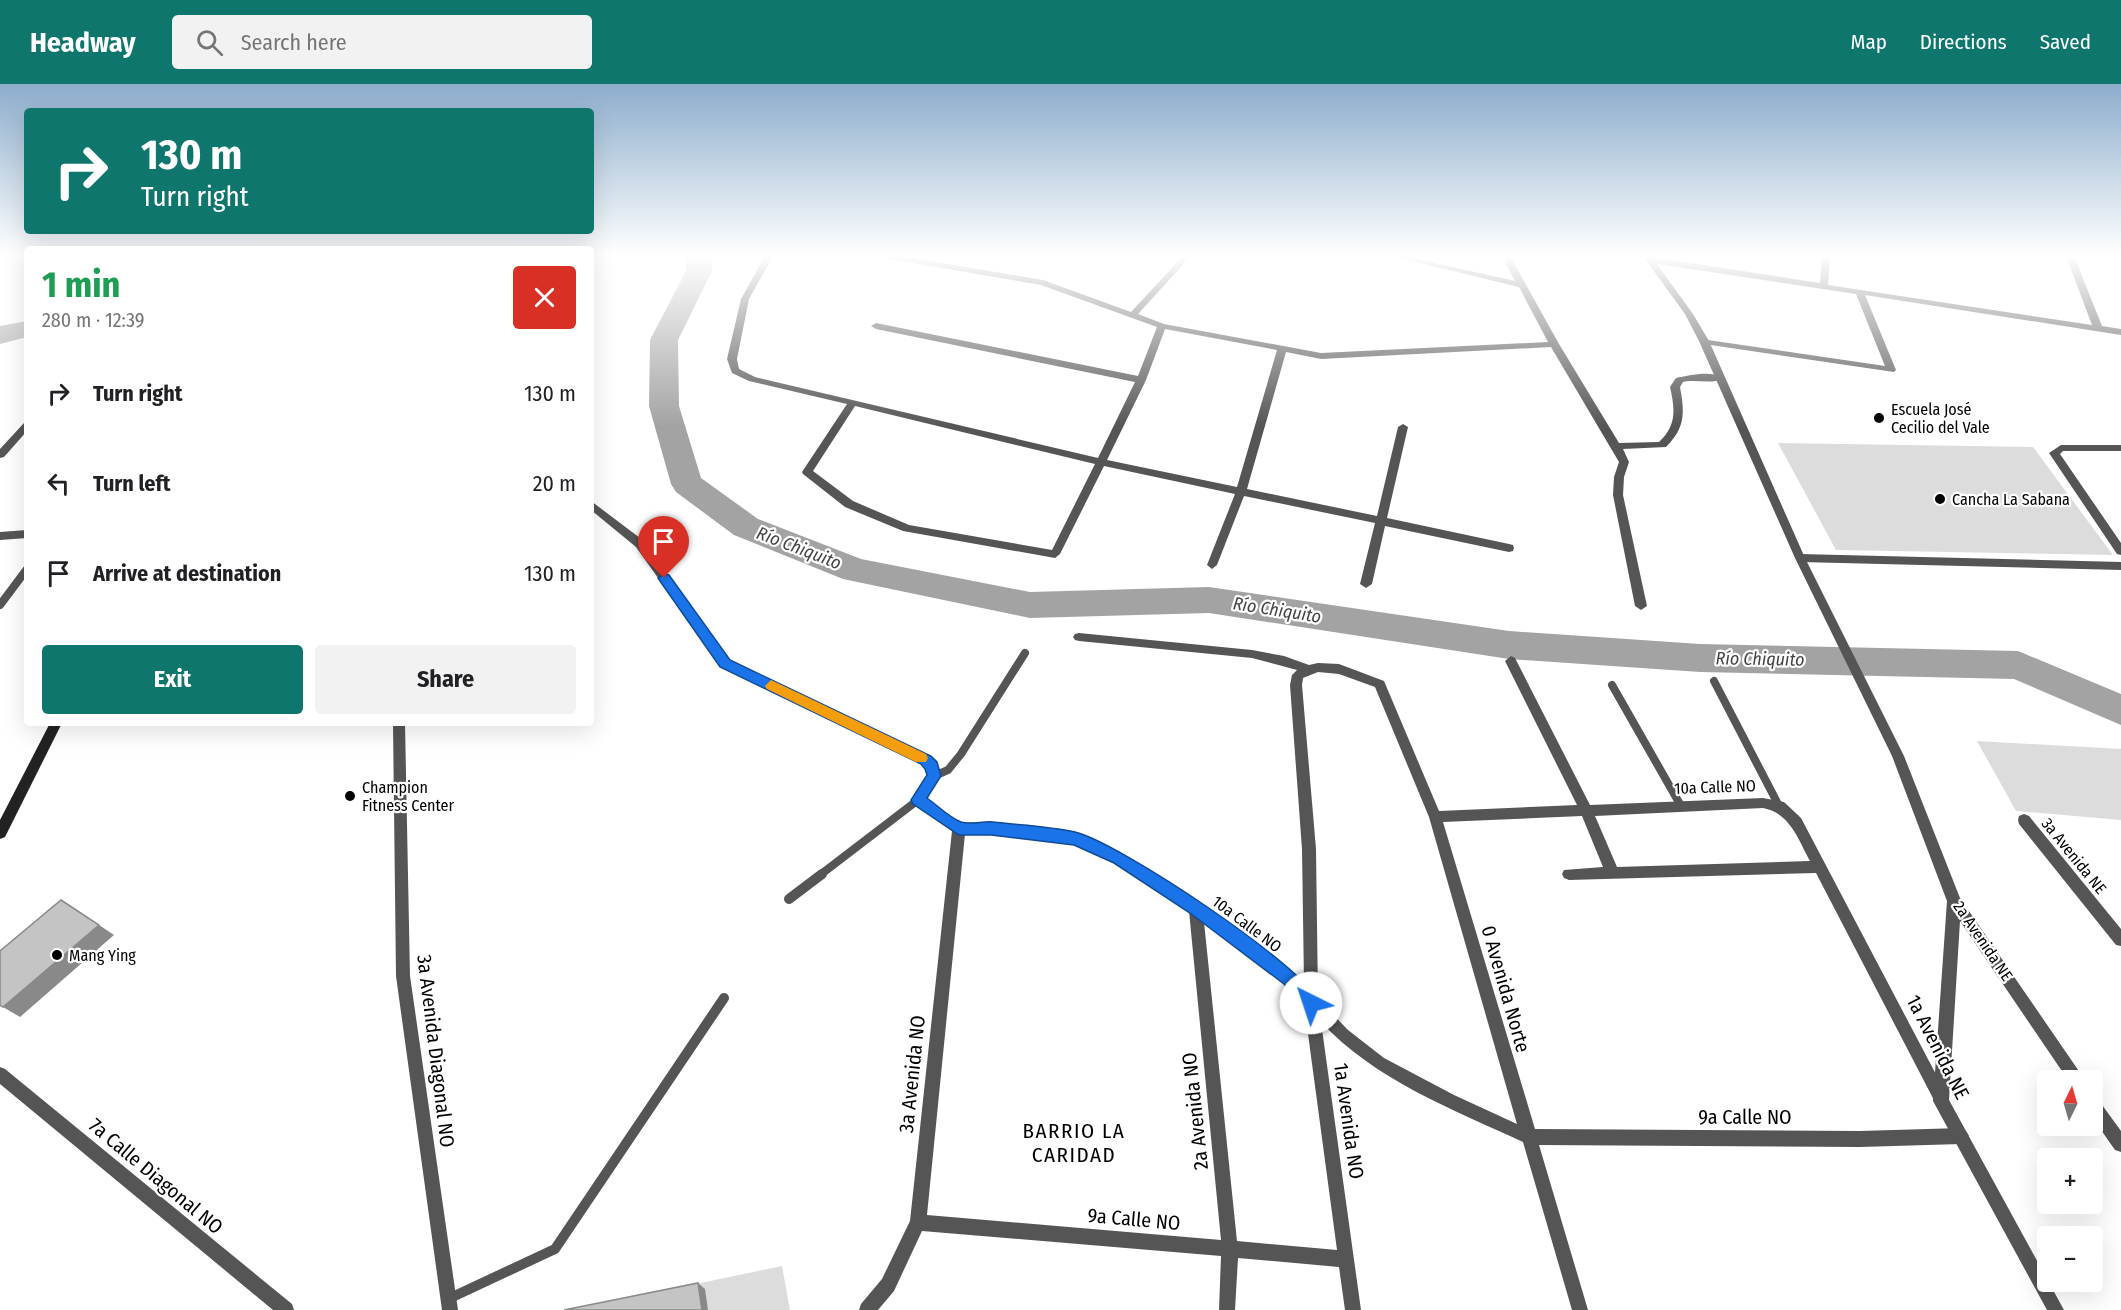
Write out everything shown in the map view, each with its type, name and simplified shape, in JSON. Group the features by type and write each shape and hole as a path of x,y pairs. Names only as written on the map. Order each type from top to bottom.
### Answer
{"main road":[{"path":"0,833 55,726"}],"street":[{"path":"742,313 732,359 735,371 752,379 1102,462 1509,548"},
{"path":"1124,313 1162,326 1321,357 1554,344"},
{"path":"1537,313 1624,462 1619,477 1618,495 1641,606"},
{"name":"2a Avenida NE","path":"1686,313 1704,341 1800,558 1898,756 1954,901 2070,1070"},
{"path":"1704,341 1891,370 1868,313"},
{"path":"2002,313 2121,332"},
{"path":"2092,313 2098,328"},
{"path":"876,326 1141,380"},
{"path":"853,402 807,472 849,504 907,528 1055,554 1141,380 1162,326"},
{"path":"1212,566 1241,491 1282,349"},
{"path":"1616,446 1662,445 1672,435 1680,410 1675,387 1678,380 1691,377 1719,378"},
{"path":"1366,584 1403,427"},
{"path":"0,455 24,428"},
{"path":"2121,448 2061,448 2055,453 2121,550"},
{"path":"594,507 640,544 725,663 926,760 932,766 934,776 918,800 959,828"},
{"path":"1800,558 2121,566"},
{"path":"1079,637 1252,654 1284,661 1306,669"},
{"path":"1511,661 1586,810 1613,874"},
{"name":"0 Avenida Norte","path":"1306,669 1322,667 1355,672 1380,684 1435,817 1580,1310"},
{"name":"1a Avenida NO","path":"1306,669 1298,675 1296,685 1309,849 1311,1003 1353,1310"},
{"name":"3a Avenida Diagonal NO","path":"399,726 403,976 449,1305"},
{"name":"10a Calle NO","path":"1435,817 1763,803 1779,806"},
{"name":"1a Avenida NE","path":"1779,806 1796,822 1941,1101 2056,1310"},
{"name":"3a Avenida NE","path":"2024,820 2121,940"},
{"name":"10a Calle NO","path":"959,828 991,828 1075,839 1119,859 1196,908 1290,978 1343,1035 1379,1063 1449,1100 1528,1137"},
{"name":"3a Avenida NO","path":"867,1310 888,1286 918,1222 959,828"},
{"path":"1569,874 1819,867"},
{"path":"1941,1101 1954,901"},
{"name":"2a Avenida NO","path":"1196,908 1230,1249 1227,1310"},
{"name":"7a Calle Diagonal NO","path":"0,1074 286,1310"},
{"path":"2103,1119 2121,1144"},
{"name":"9a Calle NO","path":"1528,1137 1860,1139 1960,1136"},
{"name":"9a Calle NO","path":"918,1222 1346,1259"}],"lane":[{"path":"0,536 24,534"},
{"path":"0,605 24,573"},
{"path":"934,776 948,770 961,754 1025,653"},
{"path":"1714,681 1779,806"},
{"path":"1611,685 1681,806"},
{"path":"789,899 918,800"},
{"path":"449,1305 555,1249 724,998"}],"shaded area":[{"name":"Cancha La Sabana","path":"1778,443 2033,447 2113,555 1836,550"},
{"path":"1977,741 2121,749 2121,820 2016,811"},
{"path":"782,1266 790,1310 571,1310"}],"building":[{"path":"61,900 99,925 3,1007 0,1005 0,951"},
{"path":"698,1283 702,1310 564,1310"}],"waterway":[{"name":"Río Chiquito","path":"678,313 664,340 664,406 687,484 746,527 855,570 1030,605 1209,600 1509,645 1700,658 2018,665 2121,710"},
{"name":"Río Chiquito","path":"0,335 24,330"}],"slow traffic":[{"path":"771,686 921,758"}],"place":[{"name":"Escuela José Cecilio del Vale","path":"1879,418"},
{"name":"Cancha La Sabana","path":"1940,499"},
{"name":"Champion Fitness Center","path":"350,796"},
{"name":"Mang Ying","path":"57,955"}],"district":[{"name":"BARRIO LA CARIDAD","path":"1074,1143"}],"route":[{"path":"664,578 725,663 926,760 932,766 934,776 918,800 959,828 991,828 1075,839 1119,859 1196,908 1290,978 1311,1003"}]}
